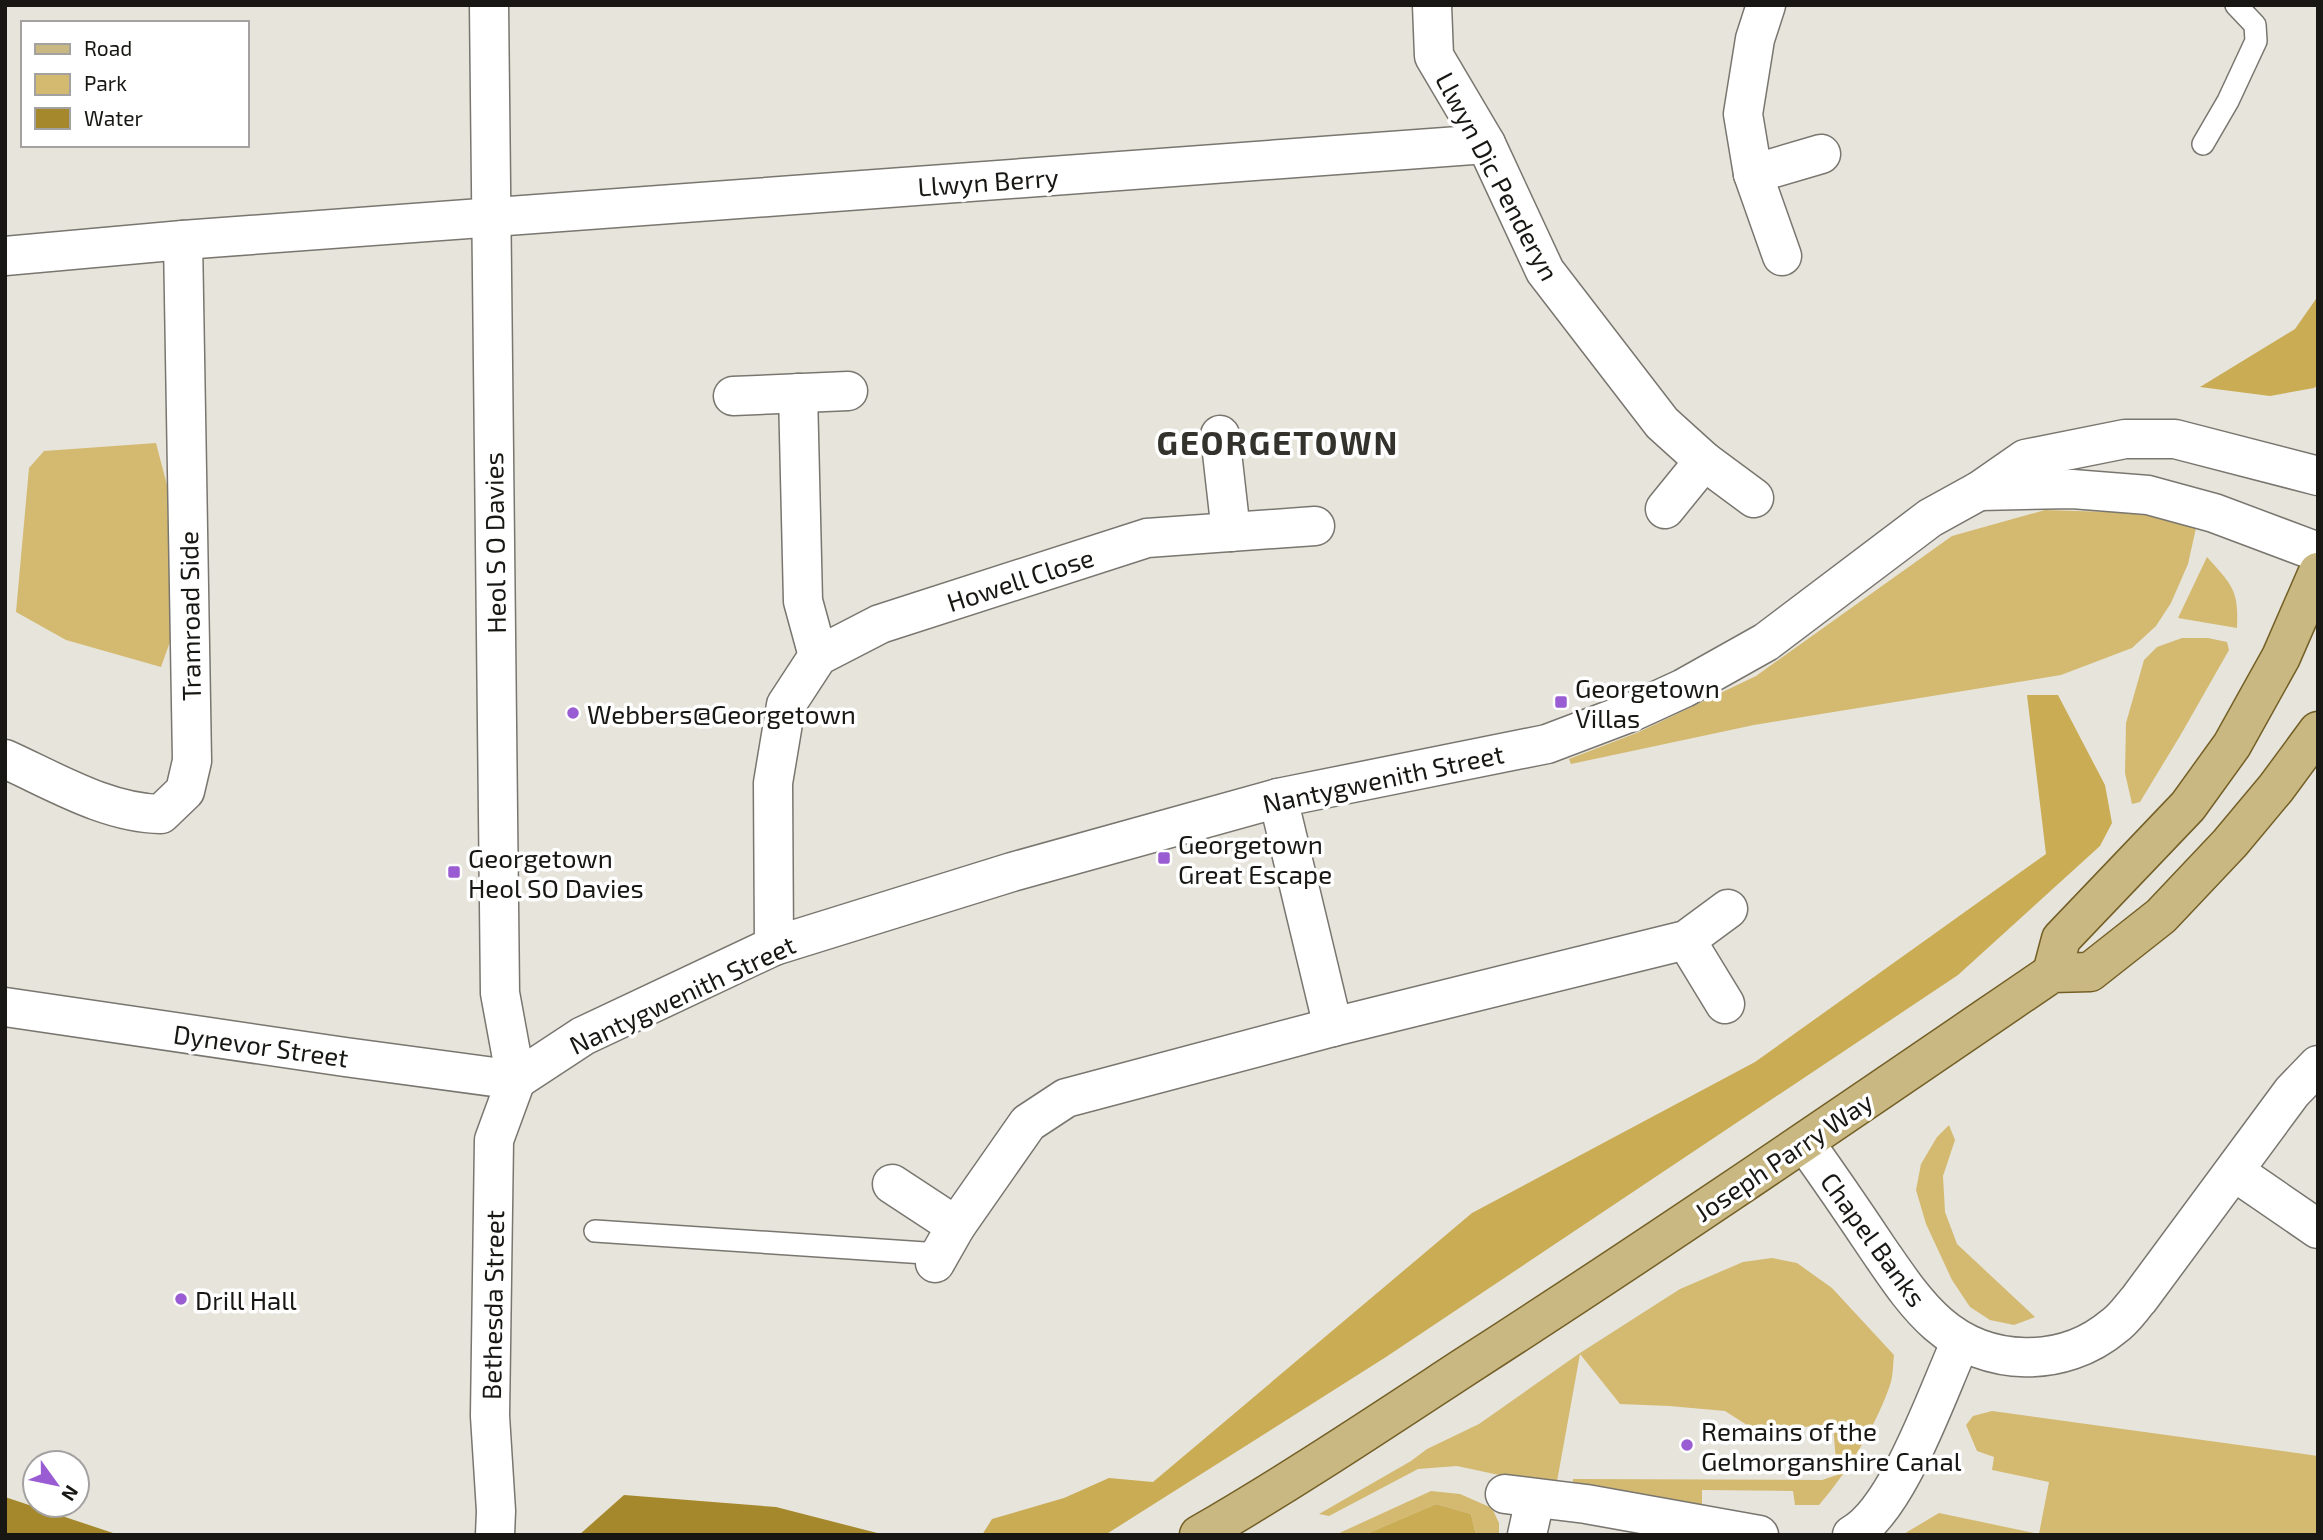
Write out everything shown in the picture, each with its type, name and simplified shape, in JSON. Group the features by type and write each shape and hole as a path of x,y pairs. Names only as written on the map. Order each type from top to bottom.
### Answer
{"main road":[{"path":"2318,572 2281,657 2232,745 2188,806 2061,939 2052,973 2091,972 2161,916 2230,843 2318,732"},
{"name":"Joseph Parry Way","path":"1199,1535 1270,1493 1490,1351 1805,1143 2052,973"}],"street":[{"name":"Heol S O Davies","path":"489,5 500,993 516,1080"},
{"name":"Llwyn Dic Penderyn","path":"1432,5 1434,56 1486,144 1545,271 1662,423 1704,461 1754,498"},
{"path":"1766,5 1755,39 1743,114 1753,174 1782,256"},
{"name":"Llwyn Berry","path":"5,256 183,240 1486,144"},
{"path":"1753,174 1821,154"},
{"name":"Tramroad Side","path":"5,759 109,805 141,814 161,814 185,791 192,761 183,240"},
{"path":"733,396 848,391"},
{"path":"798,393 803,601 818,656"},
{"path":"1220,435 1231,532"},
{"name":"Nantygwenith Street","path":"516,1080 583,1036 774,946 1012,872 1278,799 1547,744 1634,711 1684,688 1766,642 1930,518 1979,491 2025,459 2125,439 2175,439 2318,476"},
{"path":"1665,509 1704,461"},
{"name":"Nantygwenith Street","path":"1979,491 2072,489 2148,495 2214,513 2318,552"},
{"name":"Howell Close","path":"774,946 773,783 786,705 818,656 880,624 1147,538 1314,526"},
{"path":"1278,799 1333,1027"},
{"path":"892,1184 944,1248 1028,1123 1066,1098 1333,1027 1686,940 1727,909"},
{"path":"1686,940 1725,1003"},
{"name":"Dynevor Street","path":"5,1007 516,1080"},
{"name":"Chapel Banks","path":"1805,1143 1909,1293 1937,1323 1961,1341 1992,1353 2029,1359 2059,1355 2092,1341 2115,1326 2235,1172 2292,1092 2318,1065"},
{"name":"Bethesda Street","path":"495,1523 490,1416 494,1140 516,1080"},
{"path":"2235,1172 2318,1230"},
{"path":"1852,1535 1864,1528 1885,1503 1927,1420 1961,1341"},
{"path":"1522,1509 1586,1504 1759,1535"}],"lane":[{"path":"2203,144 2228,101 2256,41 2255,25 2236,5"},
{"path":"594,1231 944,1248"}],"green space":[{"path":"156,443 167,485 171,639 161,667 66,640 16,612 29,468 44,451"},
{"path":"2045,510 2144,513 2196,528 2188,564 2171,603 2156,626 2132,648 2061,675 1754,725 1571,764 1569,759 1639,732 1756,676 1952,536"},
{"path":"2207,557 2223,575 2235,596 2237,628 2178,618"},
{"path":"2182,638 2208,638 2227,642 2229,650 2140,802 2132,804 2125,773 2126,723 2144,660 2157,647"},
{"path":"1949,1125 1955,1140 1943,1176 1945,1212 1957,1244 2035,1317 2014,1325 1990,1320 1970,1307 1952,1280 1926,1224 1916,1190 1921,1164 1937,1137"},
{"path":"1772,1258 1797,1263 1832,1288 1894,1355 1891,1382 1870,1430 1851,1463 1819,1505 1795,1505 1793,1491 1702,1490 1702,1510 1572,1489 1573,1479 1822,1480 1837,1475 1833,1424 1758,1432 1725,1411 1620,1404 1580,1354 1556,1487 1457,1466 1418,1469 1329,1516 1319,1514 1427,1449 1479,1424 1580,1353 1680,1289 1743,1262"},
{"path":"1992,1411 2318,1456 2318,1535 1902,1535 1939,1513 2039,1534 2049,1482 1992,1470 1994,1457 1977,1451 1966,1425 1973,1416"},
{"path":"1431,1491 1460,1494 1492,1508 1499,1523 1499,1535 1476,1535 1471,1514 1436,1504 1364,1535 1335,1535"}],"shaded area":[{"path":"2318,296 2318,385 2270,396 2200,387 2295,329"},
{"path":"2027,695 2058,695 2105,785 2112,823 2100,846 1958,975 1386,1357 1105,1535 982,1535 992,1519 1064,1498 1109,1478 1153,1482 1472,1213 1755,1062 2046,854"},
{"path":"1436,1504 1471,1514 1476,1535 1364,1535"}],"water":[{"path":"624,1495 776,1507 885,1535 579,1535"},
{"path":"5,1497 21,1502 21,1519 71,1519 119,1535 5,1535"}],"place":[{"name":"Georgetown Villas","path":"1561,702"},
{"name":"Webbers@Georgetown","path":"573,713"},
{"name":"Georgetown Great Escape","path":"1164,858"},
{"name":"Georgetown Heol SO Davies","path":"454,872"},
{"name":"Drill Hall","path":"181,1299"},
{"name":"Remains of the Gelmorganshire Canal","path":"1687,1445"}],"district":[{"name":"GEORGETOWN","path":"1278,442"}]}
